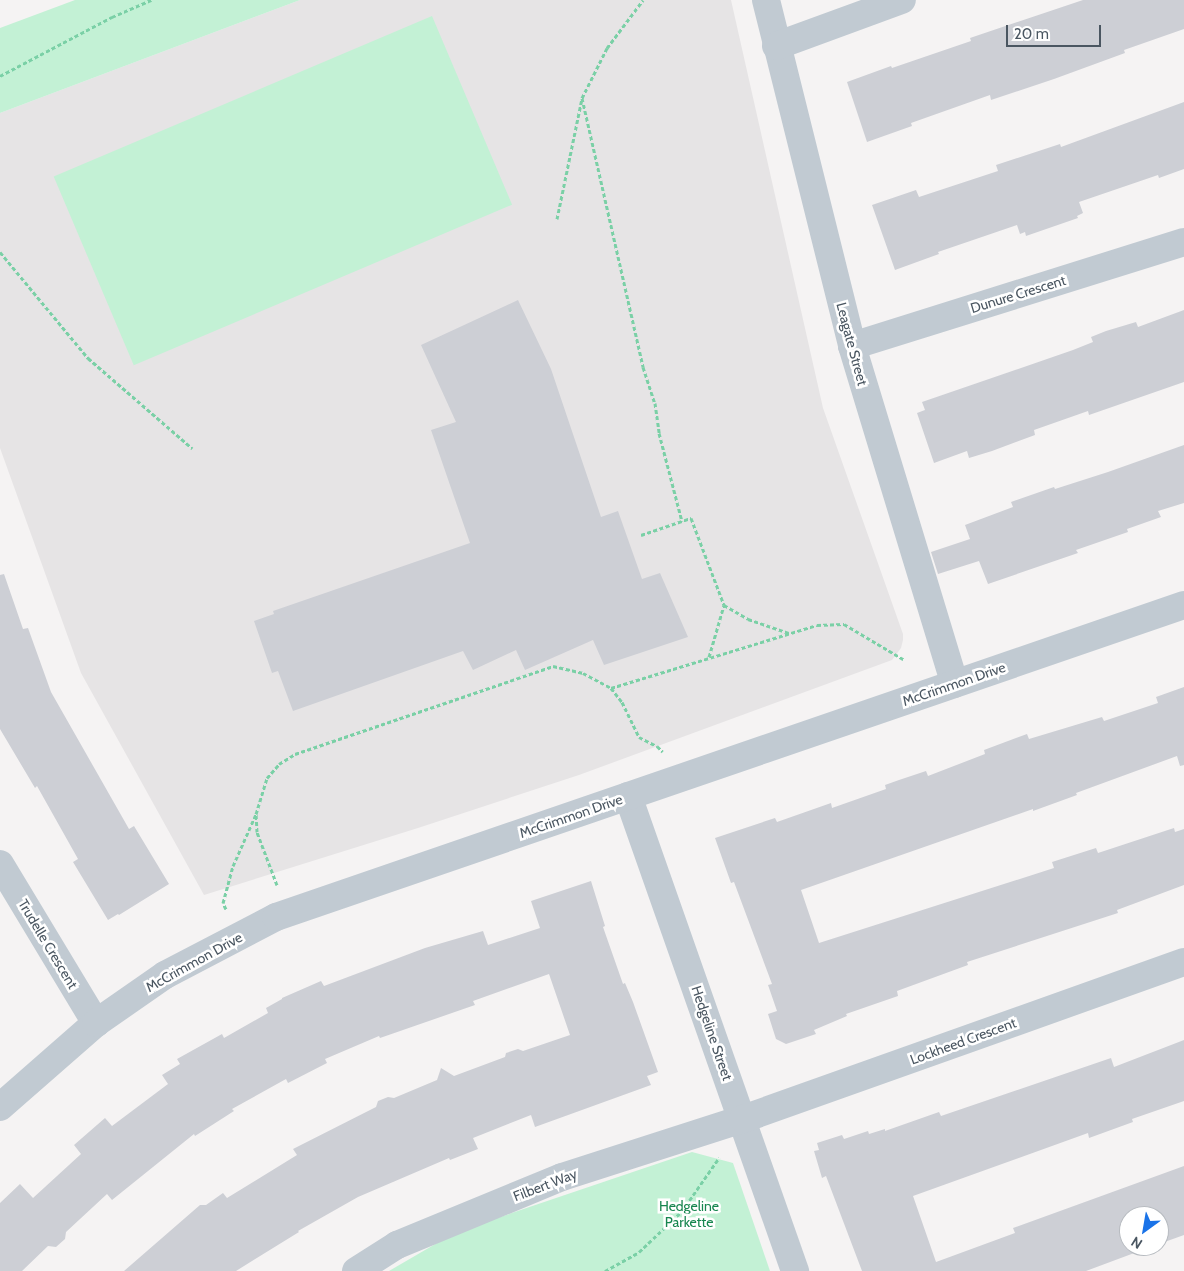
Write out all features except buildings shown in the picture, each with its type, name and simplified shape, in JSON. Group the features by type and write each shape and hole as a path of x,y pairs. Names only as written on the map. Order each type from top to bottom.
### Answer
{"street":[{"name":"Leagate Street","path":"766,0 852,346 955,684"},
{"path":"776,46 902,0"},
{"name":"Dunure Crescent","path":"852,346 1184,242"},
{"name":"McCrimmon Drive","path":"0,1107 96,1023 165,975 288,913 1184,605"},
{"name":"Hedgeline Street","path":"628,796 795,1271"},
{"name":"Trudelle Crescent","path":"0,864 96,1023"},
{"name":"Lockheed Crescent","path":"743,1119 1184,962"},
{"name":"Filbert Way","path":"356,1271 397,1245 562,1177 743,1119"}],"path":[{"path":"0,76 112,17 151,0"},
{"path":"557,219 582,98 607,48 642,0"},
{"path":"582,98 643,367 655,403 659,433 682,521"},
{"path":"0,252 88,358 192,448"},
{"path":"641,535 691,518 724,605 709,657"},
{"path":"724,605 748,619 790,633"},
{"path":"611,688 817,625 844,624 903,659"},
{"path":"240,936 223,903 233,866 256,814 267,778 279,764 295,754 553,666 583,673 611,688 622,702 639,737 657,746 684,777"},
{"path":"256,814 257,832 288,913"},
{"path":"605,1271 638,1252 682,1211 708,1176 743,1119"}],"shaded area":[{"path":"300,0 731,0 823,408 903,634 903,640 901,648 892,660 579,775 204,895 81,673 0,448 0,113"}],"green space":[{"path":"75,0 300,0 0,113 0,28"},
{"path":"432,16 512,205 134,365 54,177"},
{"name":"Hedgeline Parkette","path":"692,1152 733,1163 770,1271 389,1271 456,1232"}]}
